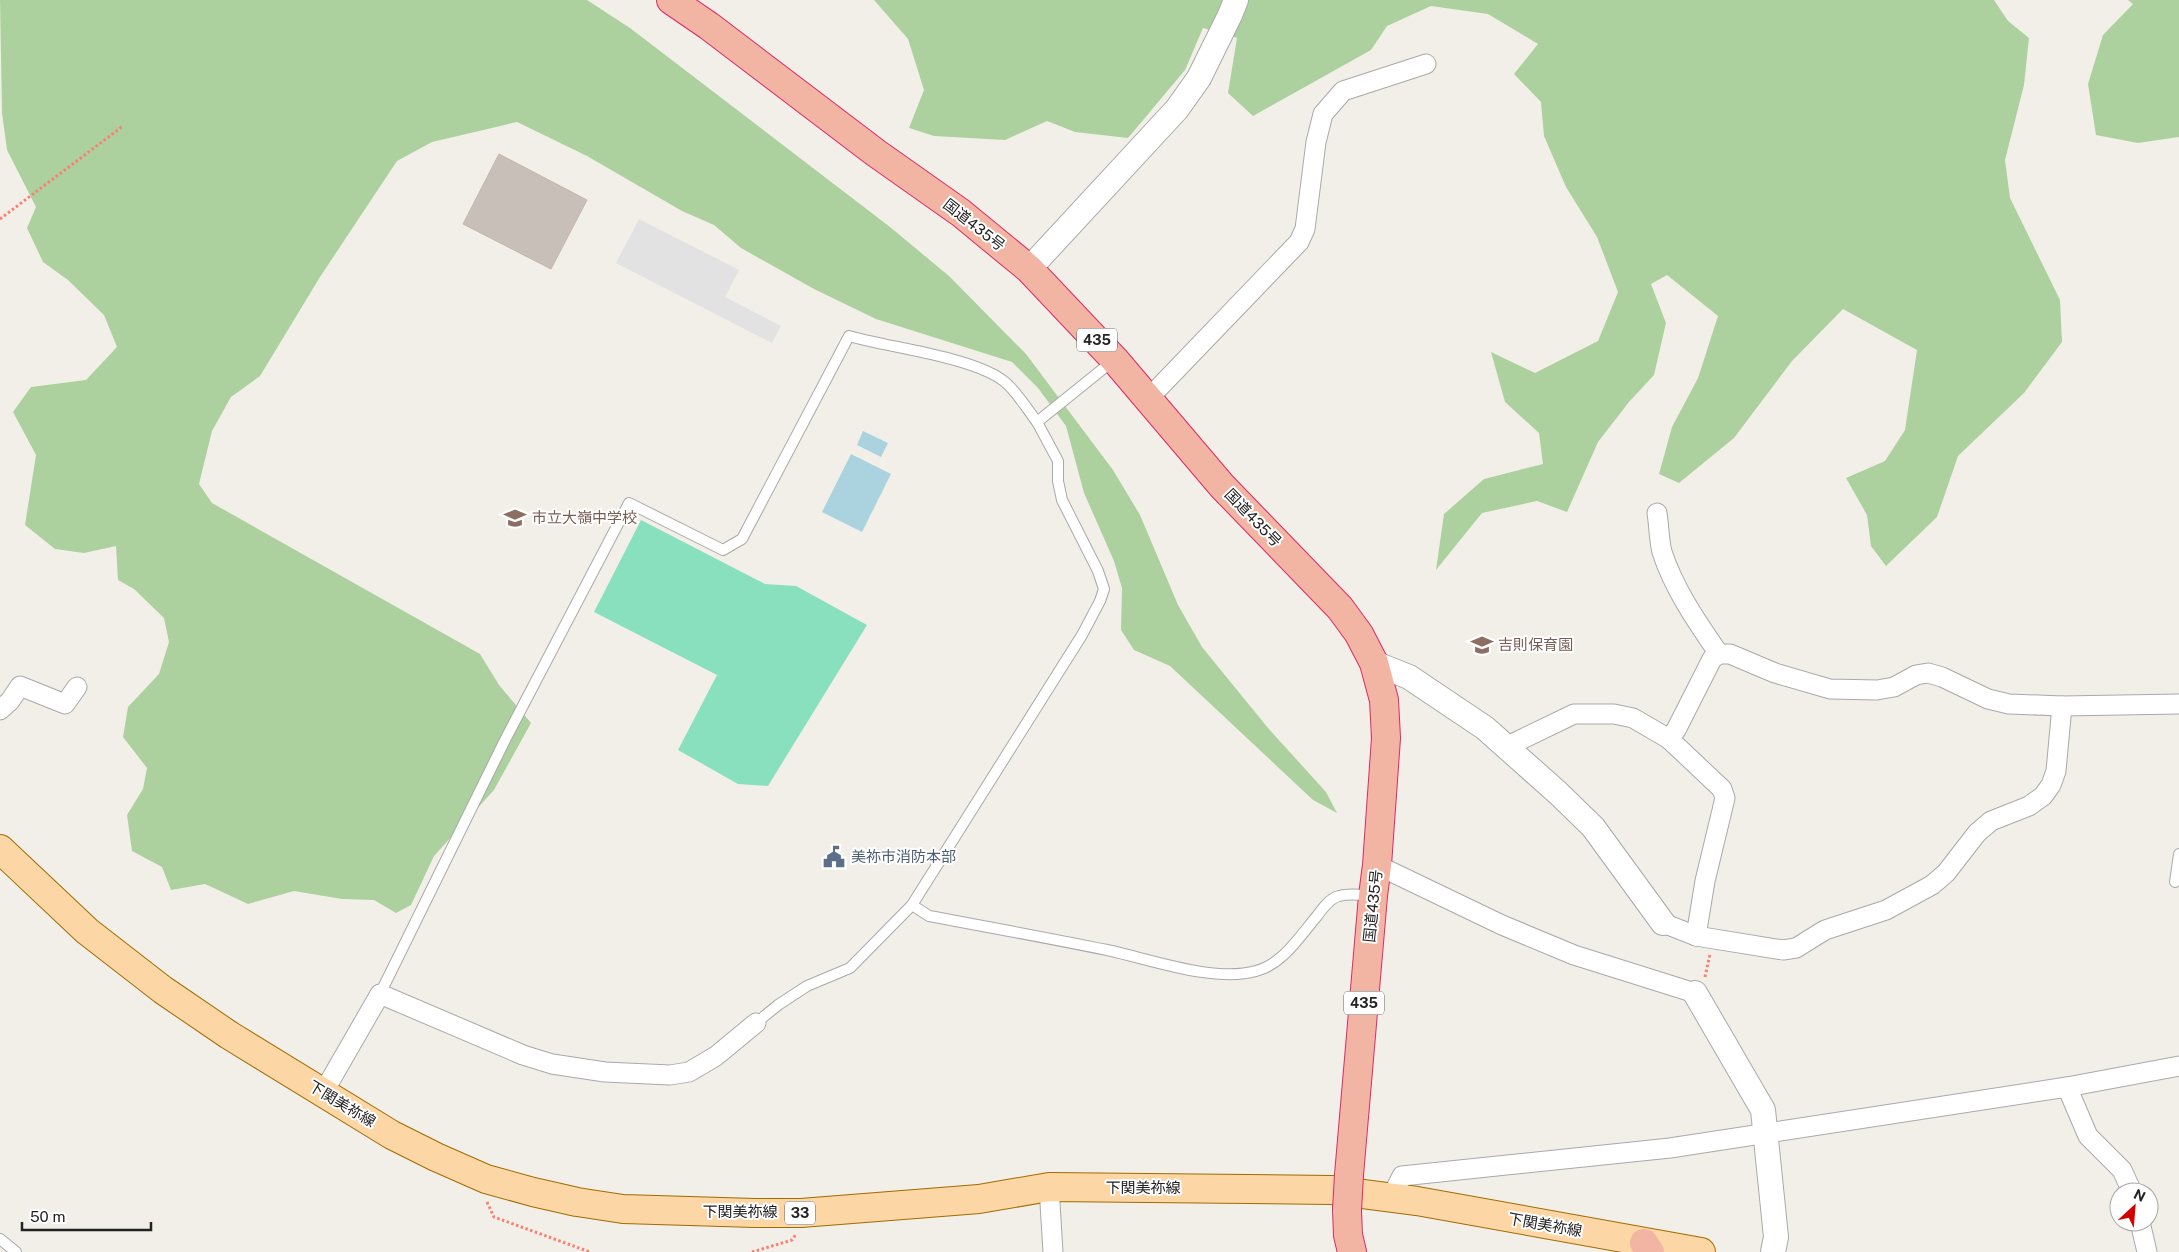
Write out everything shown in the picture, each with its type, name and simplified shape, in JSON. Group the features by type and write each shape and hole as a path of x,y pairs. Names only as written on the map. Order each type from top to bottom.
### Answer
{"highway":[{"name":"国道435号","path":"671,0 710,26 876,153 961,212 1029,269 1115,360 1222,486 1340,608 1359,634 1374,663 1384,700 1386,738 1378,865 1373,896 1349,1175 1347,1210 1348,1234 1352,1252"}],"main road":[{"name":"下関美祢線","path":"0,849 87,931 163,990 323,1093 392,1135 486,1179 576,1202 623,1209 801,1213 980,1199 1049,1188 1332,1190 1391,1198 1647,1247 1701,1252"}],"street":[{"path":"1029,269 1177,108 1199,78 1236,0"},
{"path":"1148,399 1299,242 1305,229 1316,142 1323,114 1343,91 1426,64"},
{"path":"1657,513 1662,550 1673,578 1687,608 1719,654"},
{"path":"1669,739 1676,730 1712,659 1719,654 1730,654 1775,673 1830,688 1877,690 1894,687 1916,675 1928,673 1942,677 1988,699 2009,704 2062,706 2179,704"},
{"path":"1374,663 1409,678 1485,728 1509,749 1593,826 1663,923 1705,938 1783,950 1796,948 1825,930 1886,910 1932,885 1946,873 1977,833 1991,821 2028,806 2047,790 2056,771 2062,706"},
{"path":"0,710 10,701 20,686 66,704 77,687"},
{"path":"1509,749 1516,742 1574,714 1614,714 1633,718 1669,739 1722,790 1725,798 1705,881 1705,938"},
{"path":"1378,865 1502,925 1574,955 1695,992 1762,1110 1776,1237 1773,1252"},
{"path":"323,1093 380,994 522,1055 552,1064 605,1072 670,1075 689,1072 716,1056 756,1023"},
{"path":"1391,1198 1402,1176 1587,1157 1766,1134 2067,1087 2179,1066"},
{"path":"2067,1087 2088,1136 2122,1170 2127,1182"},
{"path":"1049,1188 1053,1252"},
{"path":"2142,1232 2147,1252"}],"lane":[{"path":"380,994 510,731 629,504 723,550 742,539 849,336 945,358 986,371 1005,383 1037,422 1058,461 1058,481 1062,500 1098,571 1104,589 1100,602 1082,634 912,905 850,968 807,986 778,1005 756,1023"},
{"path":"1037,422 1115,360"},
{"path":"2175,882 2179,854"},
{"path":"912,905 928,916 1108,950 1201,972 1229,974 1256,971 1277,961 1336,896 1351,894 1373,896"},
{"path":"0,1238 16,1252"}],"path":[{"path":"0,219 123,126"},
{"path":"1695,992 1704,985 1705,938"},
{"path":"486,1179 485,1199 494,1217 590,1252"},
{"path":"752,1252 792,1240 800,1227 801,1213"}],"green space":[{"path":"0,0 587,0 630,28 890,227 949,276 1026,354 1113,470 1140,515 1178,605 1202,647 1268,728 1326,792 1337,813 1313,800 1170,666 1134,650 1121,630 1122,588 1114,561 1084,493 1066,426 1038,388 1012,362 876,319 814,289 741,248 714,225 682,211 587,156 517,122 432,142 397,161 320,277 260,376 231,397 212,431 199,484 212,503 480,654 499,685 531,723 494,790 434,856 411,905 396,913 374,900 342,899 294,891 248,904 205,884 171,890 162,867 132,851 127,815 143,789 147,768 123,737 128,707 159,674 169,642 164,618 134,589 118,580 116,546 84,553 55,549 25,525 36,455 13,412 31,387 86,380 117,347 104,315 68,280 43,262 27,228 36,207 7,150 2,113"},
{"path":"874,0 1994,0 2008,21 2029,38 2024,85 2005,160 2010,198 2060,300 2062,342 2024,393 1958,456 1937,517 1886,566 1871,546 1867,515 1846,478 1885,461 1905,430 1917,350 1843,309 1792,361 1734,438 1679,483 1659,474 1672,427 1698,378 1718,316 1667,275 1651,284 1666,323 1654,375 1629,402 1598,442 1567,512 1537,501 1482,513 1436,570 1444,514 1484,479 1543,464 1539,433 1505,402 1491,352 1535,373 1598,341 1618,292 1597,237 1566,187 1544,136 1541,102 1514,74 1538,44 1488,14 1431,6 1387,26 1371,50 1253,116 1228,93 1237,38 1203,28 1185,70 1128,138 1075,132 1047,121 1005,140 934,136 909,128 924,90 908,39"},
{"path":"2128,0 2179,0 2179,137 2138,143 2096,135 2088,84 2103,35 2133,4"},
{"path":"641,520 765,584 796,586 867,625 768,786 738,784 678,750 717,675 594,612"}],"shaded area":[{"path":"639,219 739,270 725,297 781,326 772,343 616,263"}],"water":[{"path":"863,431 888,443 881,457 857,445"},
{"path":"851,454 891,474 862,532 822,512"}],"building":[{"path":"499,154 587,200 551,269 463,224"}],"place":[{"name":"市立大嶺中学校","path":"515,518"},
{"name":"吉則保育園","path":"1482,645"},
{"name":"美祢市消防本部","path":"834,857"}]}
